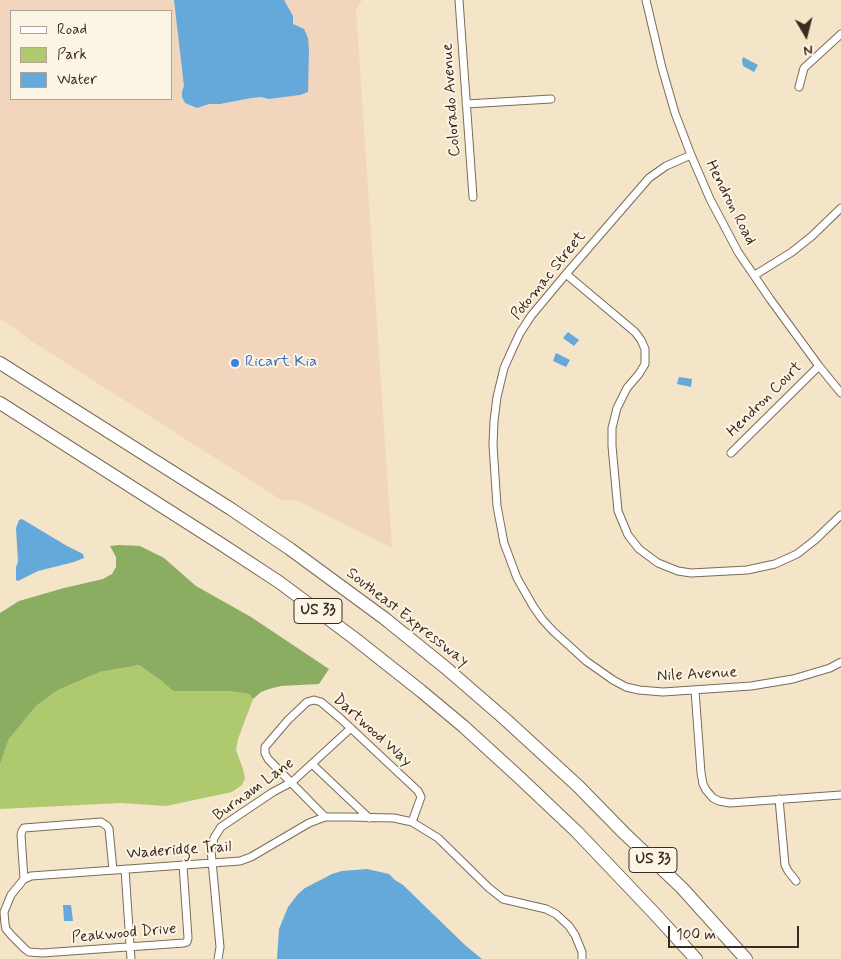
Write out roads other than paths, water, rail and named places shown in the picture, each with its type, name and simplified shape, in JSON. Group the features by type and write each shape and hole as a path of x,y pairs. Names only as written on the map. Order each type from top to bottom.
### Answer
{"highway":[{"name":"Southeast Expressway","path":"0,363 231,509 290,549 384,618 446,668 578,786 682,888 746,959"},
{"name":"US 33","path":"2,405 279,582 421,690 463,726 577,832 696,959"}],"street":[{"name":"Colorado Avenue","path":"459,0 473,197"},
{"name":"Hendron Road","path":"646,0 675,113 710,199 738,252 770,299 841,393"},
{"path":"799,87 804,68 841,34"},
{"path":"466,104 551,99"},
{"name":"Potomac Street","path":"566,643 553,631 533,606 517,578 508,556 501,530 492,445 497,397 504,368 531,316 649,178 666,166 691,155"},
{"path":"755,275 792,252 841,208"},
{"path":"566,274 635,332 645,349 644,364 639,374 622,396 617,408 612,428 612,446 618,511 632,541 647,556 658,563 678,571 691,573 747,570 775,564 797,554 841,515"},
{"name":"Hendron Court","path":"731,453 819,366"},
{"name":"Nile Avenue","path":"566,643 586,661 626,687 663,692 752,686 793,680 830,668 841,662"},
{"path":"694,690 701,773 703,784 713,798 724,802 841,795"},
{"name":"Dartwood Way","path":"325,818 268,759 265,753 265,747 288,720 308,702 314,700 321,702 351,728 418,791 420,796 412,822"},
{"name":"Burnam Lane","path":"218,959 220,948 212,850 214,838 221,827 273,792 292,782 351,728"},
{"path":"312,764 370,818"},
{"path":"779,800 785,865 796,881"},
{"name":"Waderidge Trail","path":"24,879 31,876 246,859 302,827 325,818 394,818 412,822 438,838 475,875 503,898 546,909 564,920 575,935 582,952 582,959"},
{"path":"2,919 11,895 24,879 21,835 24,828 101,822 109,829 113,870"},
{"name":"Peakwood Drive","path":"2,919 6,929 29,956 42,953 184,944 188,938 183,865"},
{"path":"125,869 131,959"}],"water":[{"path":"174,0 284,0 293,16 293,24 304,29 308,38 308,92 300,95 269,99 261,97 209,104 197,108 185,103 182,97 184,86"},
{"path":"743,57 758,65 754,72 743,66"},
{"path":"568,332 579,340 574,346 563,338"},
{"path":"556,353 570,360 566,367 553,361"},
{"path":"679,377 692,379 691,387 677,384"},
{"path":"22,519 83,554 84,558 38,571 18,581 16,580 18,562 16,528 19,520"},
{"path":"367,869 389,874 482,959 277,959 279,929 288,907 298,894 305,888 332,874 342,871"},
{"path":"63,905 71,905 73,921 64,921"}],"place":[{"name":"Ricart Kia","path":"235,363"}]}
